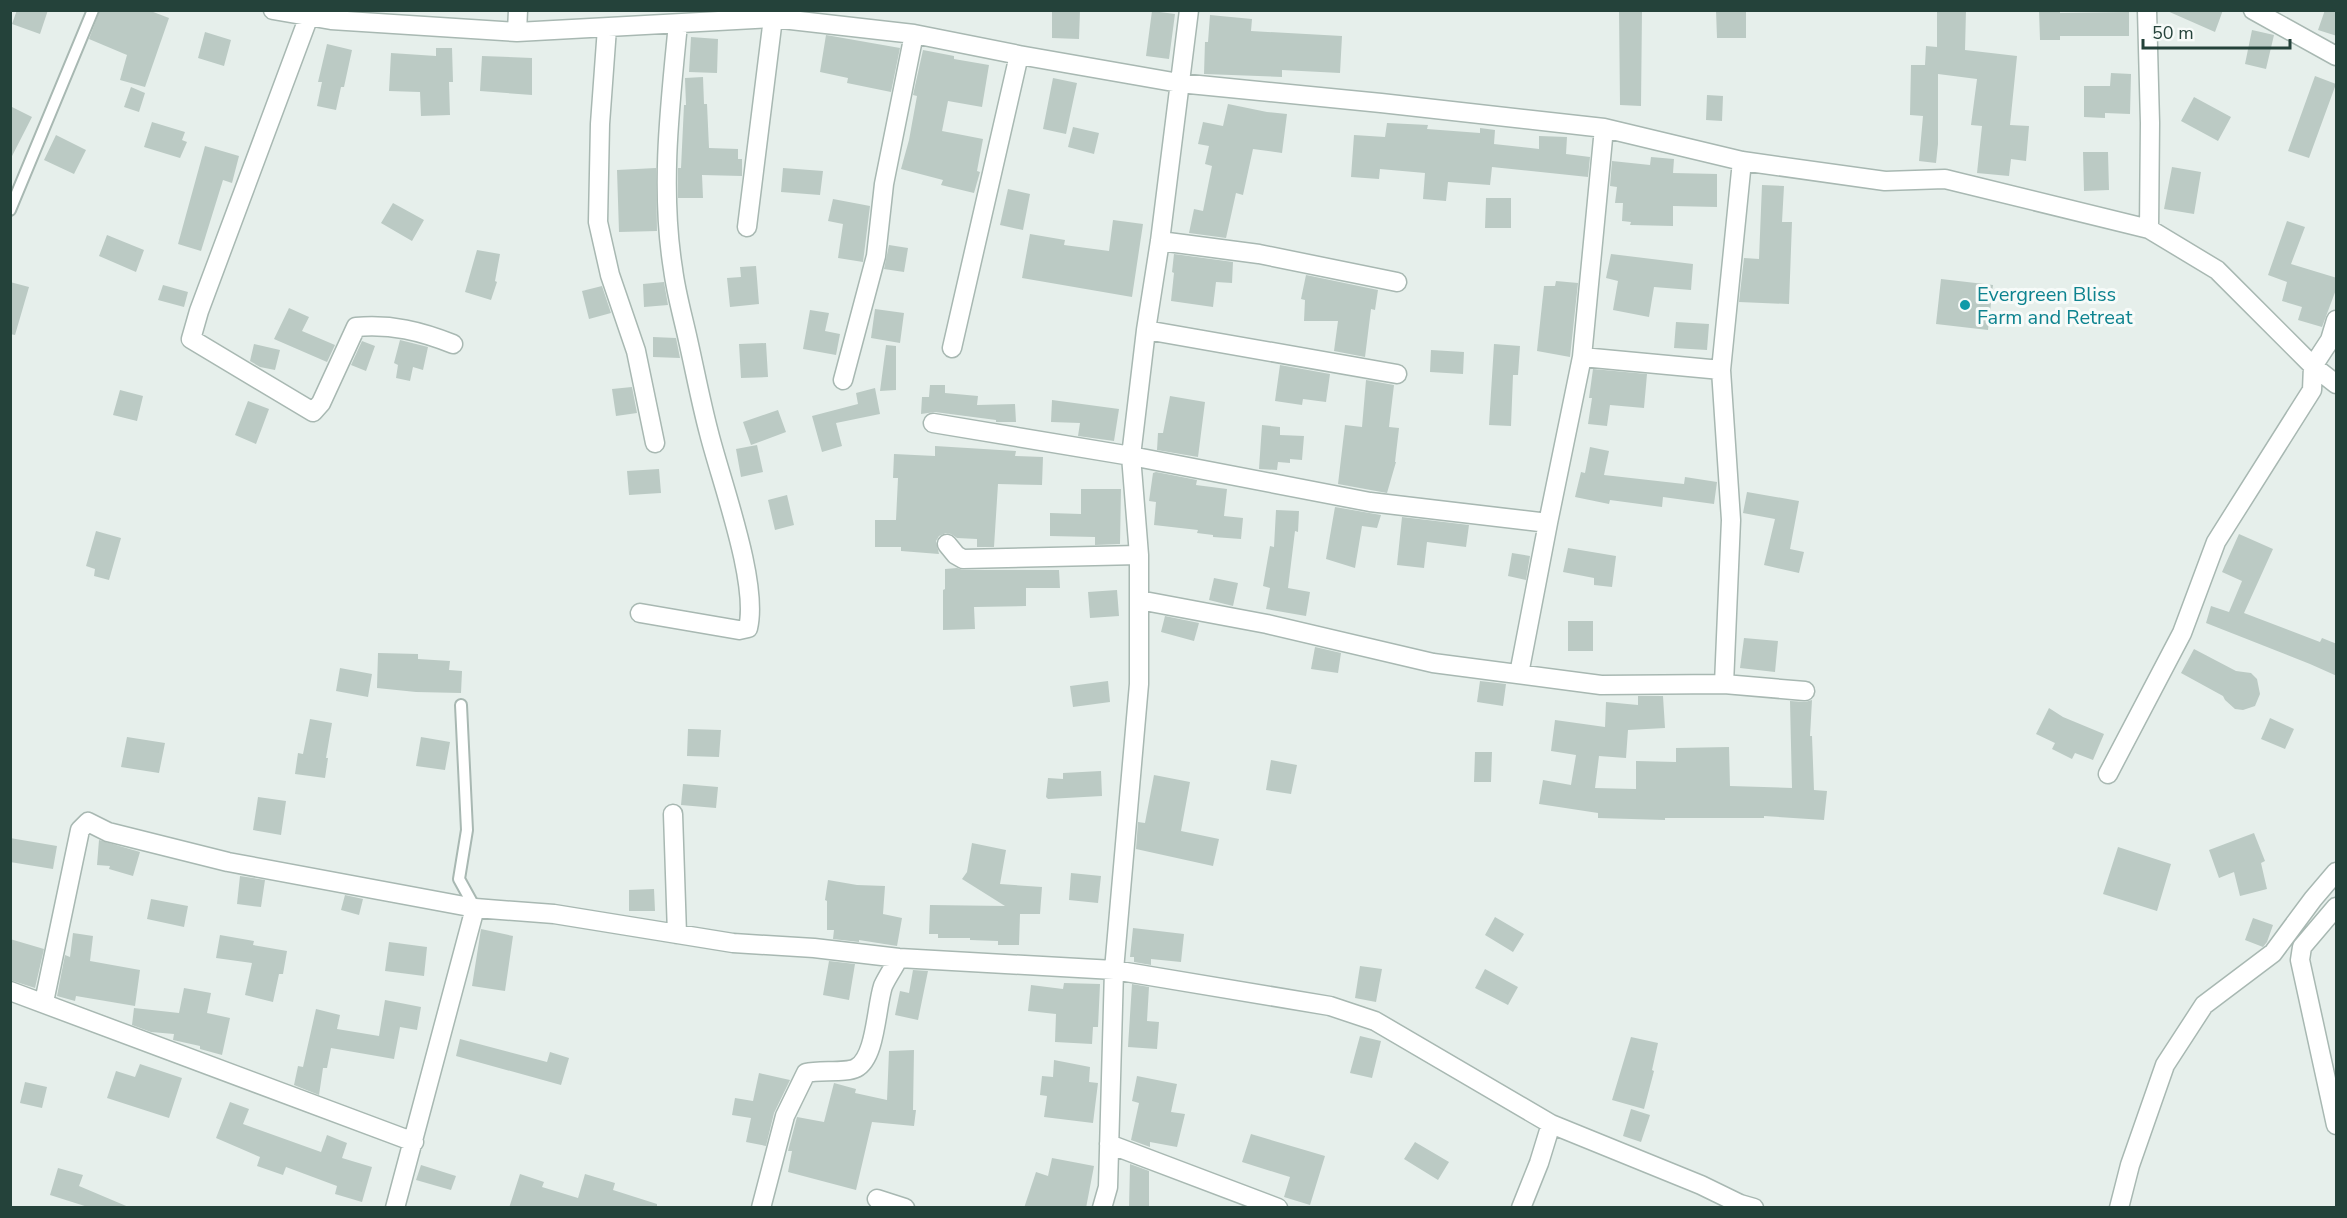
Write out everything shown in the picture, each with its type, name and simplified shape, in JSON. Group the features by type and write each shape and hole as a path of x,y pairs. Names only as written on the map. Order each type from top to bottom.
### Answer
{"street":[{"path":"273,10 309,16 445,19 517,32 616,22 678,24 773,18 914,34 1019,56 1179,83 1604,128 1742,160 1885,181 1945,179 2149,229 2217,270 2313,366 2337,384"},
{"path":"517,32 518,10"},
{"path":"1102,1208 1108,1187 1114,970 1139,684 1139,555 1131,456 1190,10"},
{"path":"2147,10 2150,123 2149,229"},
{"path":"2253,10 2337,56"},
{"path":"309,16 191,339 313,412 321,403 356,327 378,325 422,332 453,345"},
{"path":"747,227 773,18"},
{"path":"616,22 600,124 598,222 610,275 636,351 655,442"},
{"path":"640,613 739,630 748,628 752,613 742,555 709,432 673,270 668,228 667,162 668,118 678,24"},
{"path":"843,380 876,255 884,184 914,34"},
{"path":"952,348 1019,56"},
{"path":"1520,674 1582,357 1604,128"},
{"path":"1724,684 1731,520 1721,370 1742,160"},
{"path":"1160,242 1258,254 1397,282"},
{"path":"2108,774 2182,633 2216,542 2312,390 2313,366 2330,340 2337,320"},
{"path":"1146,330 1397,374"},
{"path":"1582,357 1721,370"},
{"path":"933,423 1131,456 1370,502 1548,523"},
{"path":"947,544 956,555 963,559 1139,555"},
{"path":"1139,600 1267,624 1433,663 1601,685 1724,684 1805,691"},
{"path":"674,814 677,934"},
{"path":"44,1002 80,830 88,822 108,832 228,862 476,908 554,914 733,943 814,948 899,958 1114,970 1329,1006 1375,1021 1551,1124 1754,1208"},
{"path":"2119,1208 2130,1165 2165,1065 2204,1005 2273,952 2313,899 2337,872"},
{"path":"2337,907 2302,947 2300,960 2337,1125"},
{"path":"395,1208 476,908"},
{"path":"761,1208 784,1116 806,1073 822,1070 849,1071 859,1067 869,1055 884,986 899,958"},
{"path":"10,991 414,1142"},
{"path":"1521,1208 1539,1163 1551,1124"},
{"path":"1109,1144 1278,1208"},
{"path":"878,1199 905,1208"}],"lane":[{"path":"10,210 93,10"},
{"path":"461,705 467,830 459,879 476,908"}],"building":[{"path":"17,10 48,10 40,34 12,24"},
{"path":"100,10 148,10 169,18 145,87 120,80 127,55 89,39"},
{"path":"1052,10 1080,10 1079,39 1052,38"},
{"path":"1619,10 1642,10 1641,106 1620,105"},
{"path":"1716,10 1746,10 1746,38 1717,38"},
{"path":"1937,10 1966,10 1965,50 2017,56 2010,125 2029,126 2026,161 2011,159 2009,176 1977,173 1982,126 1971,125 1977,79 1938,74 1936,163 1919,161 1923,116 1910,115 1911,65 1925,65 1926,46 1937,47"},
{"path":"2039,10 2060,10 2060,13 2129,12 2129,36 2060,36 2060,40 2040,40"},
{"path":"2165,10 2223,10 2215,32"},
{"path":"2325,10 2337,10 2337,36 2318,30"},
{"path":"1152,11 1175,14 1169,59 1146,56"},
{"path":"1210,15 1252,19 1251,31 1342,36 1340,73 1282,70 1282,77 1204,74 1205,42 1208,42"},
{"path":"2252,30 2274,35 2266,69 2245,64"},
{"path":"205,32 231,40 224,66 198,58"},
{"path":"826,35 900,48 891,92 847,83 848,78 820,72"},
{"path":"691,37 718,39 717,73 689,72"},
{"path":"327,44 352,50 344,87 341,87 336,110 317,106 322,82 318,82"},
{"path":"436,48 452,48 453,82 449,82 450,115 421,116 420,92 389,91 391,53 436,56"},
{"path":"923,50 954,56 954,59 989,65 982,107 948,101 942,131 983,139 977,171 980,172 974,193 941,185 943,180 901,169 909,140 917,96 913,95"},
{"path":"482,56 532,58 532,95 480,91"},
{"path":"2111,73 2131,74 2130,114 2105,113 2105,118 2084,117 2084,86 2110,86"},
{"path":"2315,76 2336,84 2309,158 2288,151"},
{"path":"703,77 709,148 738,149 738,159 742,159 742,176 702,175 703,198 678,198 678,168 681,168 684,105 686,105 685,78"},
{"path":"1053,78 1077,83 1066,134 1043,129"},
{"path":"131,87 145,93 139,112 124,107"},
{"path":"1707,95 1723,96 1722,121 1706,120"},
{"path":"2194,97 2231,117 2218,141 2181,121"},
{"path":"1228,104 1287,114 1282,153 1253,149 1243,195 1236,193 1226,238 1189,233 1194,209 1203,211 1212,166 1205,164 1209,146 1198,144 1203,122 1223,126"},
{"path":"10,106 32,117 10,160"},
{"path":"152,122 185,132 182,140 187,142 180,158 144,147"},
{"path":"1387,123 1428,125 1427,129 1480,133 1480,128 1495,130 1494,144 1539,149 1539,136 1567,137 1566,154 1590,157 1588,177 1492,167 1490,185 1448,182 1446,201 1423,199 1425,173 1380,169 1379,179 1351,177 1354,135 1385,137"},
{"path":"1073,127 1099,133 1094,154 1068,147"},
{"path":"56,135 86,150 74,174 44,160"},
{"path":"205,146 239,156 232,183 223,180 201,251 178,244"},
{"path":"2083,152 2108,152 2109,190 2084,191"},
{"path":"1651,157 1674,159 1673,173 1717,174 1717,207 1673,206 1673,226 1630,225 1631,222 1622,221 1623,203 1615,203 1617,187 1610,186 1612,161 1650,165"},
{"path":"2172,167 2201,172 2194,214 2164,209"},
{"path":"656,168 657,231 619,232 617,170"},
{"path":"783,168 823,171 820,195 781,192"},
{"path":"1762,185 1784,186 1782,222 1792,222 1789,304 1739,302 1744,258 1759,259"},
{"path":"1008,189 1030,194 1023,230 1000,225"},
{"path":"1486,198 1511,198 1511,228 1485,228"},
{"path":"833,199 870,206 863,262 838,258 843,224 828,221"},
{"path":"393,203 424,220 412,241 381,223"},
{"path":"1113,220 1143,224 1132,297 1022,278 1030,234 1065,240 1064,245 1109,251"},
{"path":"2287,221 2305,227 2291,264 2337,278 2337,287 2322,327 2298,320 2302,307 2282,301 2287,282 2268,275"},
{"path":"107,235 144,250 136,272 99,256"},
{"path":"889,245 908,248 904,272 884,269"},
{"path":"477,250 500,254 495,281 497,282 491,300 465,292"},
{"path":"1174,254 1233,262 1232,283 1216,282 1213,307 1171,301"},
{"path":"1611,254 1693,264 1691,290 1654,287 1649,317 1613,310 1618,281 1606,278"},
{"path":"756,266 759,304 730,307 727,278 741,277 740,267"},
{"path":"1306,275 1378,290 1375,310 1371,309 1365,357 1334,351 1338,321 1304,321 1305,300 1301,299"},
{"name":"Evergreen Bliss Farm and Retreat","path":"1941,279 1993,285 1988,330 1936,324"},
{"path":"1556,281 1578,283 1570,357 1537,351 1544,286 1555,286"},
{"path":"10,282 29,287 15,335 10,334"},
{"path":"664,282 668,305 644,307 643,284"},
{"path":"163,285 188,292 184,307 158,300"},
{"path":"602,286 611,313 589,319 582,291"},
{"path":"289,308 309,317 302,331 335,345 327,362 274,339"},
{"path":"875,309 904,313 900,343 871,338"},
{"path":"810,310 829,313 825,331 840,334 836,355 803,349"},
{"path":"1676,322 1709,324 1707,350 1674,348"},
{"path":"653,337 676,338 680,358 653,357"},
{"path":"400,340 428,347 423,370 413,367 410,381 396,378 398,365 394,363"},
{"path":"362,341 375,346 366,371 351,365"},
{"path":"766,343 768,377 741,378 739,344"},
{"path":"254,344 280,350 275,370 260,367 250,361"},
{"path":"1494,344 1520,346 1518,375 1513,375 1511,426 1489,425"},
{"path":"886,345 896,346 896,390 880,391"},
{"path":"1431,350 1464,352 1463,374 1430,372"},
{"path":"1280,365 1330,374 1326,402 1303,399 1302,405 1275,401"},
{"path":"1593,369 1647,374 1644,408 1610,405 1607,426 1588,424"},
{"path":"1366,380 1394,385 1389,427 1399,428 1396,462 1387,493 1338,484 1345,425 1362,427"},
{"path":"930,385 945,385 945,393 978,396 977,405 1015,404 1016,422 996,422 996,420 935,412 921,414 922,397 929,397"},
{"path":"632,387 637,413 616,416 612,389"},
{"path":"875,388 880,414 836,423 842,446 822,452 812,416 858,404 856,393"},
{"path":"120,390 143,396 137,421 113,415"},
{"path":"1170,396 1205,402 1198,457 1157,450 1158,433 1163,433"},
{"path":"1052,400 1119,409 1114,441 1078,436 1080,423 1051,422"},
{"path":"248,401 269,409 256,444 235,435"},
{"path":"778,410 786,432 751,445 743,422"},
{"path":"1262,425 1280,427 1280,435 1304,436 1302,460 1290,459 1290,463 1278,462 1277,470 1259,469"},
{"path":"757,445 763,472 741,477 736,449"},
{"path":"935,446 1016,451 1015,456 1043,457 1042,485 998,484 994,547 977,547 977,539 957,538 946,533 939,536 936,541 939,554 901,551 901,547 875,547 875,520 896,520 898,478 893,478 894,454 935,456"},
{"path":"1590,447 1609,451 1604,475 1684,484 1685,477 1717,482 1714,504 1663,497 1662,507 1610,500 1609,504 1575,497 1581,472 1585,473"},
{"path":"659,469 661,493 629,495 627,471"},
{"path":"1153,473 1197,480 1196,485 1227,489 1224,516 1243,518 1241,539 1213,537 1213,535 1197,533 1198,530 1154,525 1156,502 1149,501"},
{"path":"1081,489 1121,489 1120,544 1095,545 1095,537 1050,536 1050,513 1081,514"},
{"path":"1747,492 1799,501 1790,549 1804,552 1799,573 1764,565 1775,519 1743,513"},
{"path":"787,495 794,525 775,530 768,500"},
{"path":"1335,507 1381,515 1377,528 1362,526 1355,568 1326,559"},
{"path":"1276,510 1299,511 1298,532 1295,531 1288,588 1310,592 1306,616 1266,609 1270,588 1263,586 1270,546 1274,547"},
{"path":"1402,517 1469,525 1466,547 1427,542 1424,568 1397,565"},
{"path":"96,531 121,538 109,580 94,576 95,569 86,566"},
{"path":"2239,534 2273,549 2244,613 2320,642 2322,638 2337,644 2337,676 2206,623 2211,606 2229,612 2242,581 2222,572"},
{"path":"1568,548 1616,556 1612,587 1594,585 1594,578 1563,572"},
{"path":"1512,553 1530,556 1526,580 1508,576"},
{"path":"945,569 963,570 1059,570 1060,588 1026,588 1026,606 974,607 975,629 943,630"},
{"path":"1214,578 1238,583 1233,606 1209,600"},
{"path":"1117,590 1119,616 1090,618 1088,592"},
{"path":"1165,616 1199,623 1194,641 1161,632"},
{"path":"1568,621 1593,621 1593,651 1568,651"},
{"path":"1744,638 1778,641 1775,672 1740,668"},
{"path":"1315,647 1341,653 1338,673 1311,669"},
{"path":"2194,649 2236,671 2251,673 2257,679 2260,694 2255,706 2243,710 2235,709 2223,696 2181,673"},
{"path":"378,653 418,654 418,659 450,661 449,670 462,671 461,693 377,688"},
{"path":"340,668 372,674 368,697 336,691"},
{"path":"1108,681 1110,702 1073,707 1070,686"},
{"path":"1480,681 1506,684 1503,706 1477,702"},
{"path":"1638,696 1663,696 1665,728 1628,730 1626,758 1599,756 1595,788 1636,789 1636,761 1676,762 1676,748 1729,747 1730,786 1792,788 1790,701 1812,700 1810,736 1812,736 1814,790 1827,791 1824,820 1764,816 1764,818 1665,818 1665,820 1598,818 1598,813 1539,804 1543,780 1571,785 1576,755 1551,751 1555,720 1605,727 1606,702 1638,705"},
{"path":"2049,708 2063,717 2104,734 2093,760 2075,753 2072,759 2052,749 2055,743 2036,734"},
{"path":"2270,718 2294,729 2285,749 2261,739"},
{"path":"310,719 332,723 325,778 295,774 298,753 303,754"},
{"path":"688,729 721,730 719,757 687,756"},
{"path":"127,737 165,743 159,773 121,767"},
{"path":"421,737 450,742 445,770 416,766"},
{"path":"1475,752 1492,752 1491,782 1474,782"},
{"path":"1271,760 1297,765 1291,794 1266,790"},
{"path":"1101,771 1102,796 1048,799 1046,797 1048,778 1063,779 1063,773"},
{"path":"1154,775 1190,782 1181,831 1219,839 1213,866 1136,849 1138,822 1145,823"},
{"path":"683,784 718,787 716,808 681,805"},
{"path":"258,797 286,801 281,835 253,830"},
{"path":"2254,833 2265,861 2261,863 2267,889 2240,896 2234,872 2219,878 2209,850"},
{"path":"10,838 57,846 53,869 10,862"},
{"path":"99,840 140,852 133,876 109,869 110,866 97,865"},
{"path":"972,843 1006,850 1000,884 1042,887 1040,914 1020,914 1019,945 998,945 998,941 970,940 970,938 938,938 938,934 929,934 930,905 1005,906 962,879 967,872"},
{"path":"2118,847 2171,864 2157,911 2103,894"},
{"path":"1071,873 1101,876 1098,903 1069,900"},
{"path":"240,876 265,880 261,907 237,904"},
{"path":"828,880 857,885 885,886 883,914 902,918 897,946 859,940 859,942 833,939 834,930 827,930 827,901 825,900"},
{"path":"654,889 655,911 629,911 629,890"},
{"path":"345,895 363,899 359,915 341,910"},
{"path":"151,899 188,906 184,927 147,919"},
{"path":"1495,917 1524,934 1513,952 1485,935"},
{"path":"2253,918 2273,925 2263,947 2245,940"},
{"path":"1133,928 1184,934 1181,962 1151,959 1151,965 1134,962 1134,957 1130,957"},
{"path":"481,929 513,936 505,991 472,986"},
{"path":"73,933 93,936 90,961 140,970 135,1006 76,996 75,1001 57,996 65,955 70,957"},
{"path":"220,935 254,941 253,945 287,951 283,974 279,974 273,1002 245,995 252,963 216,958"},
{"path":"10,939 44,949 35,988 10,980"},
{"path":"389,942 427,947 424,976 385,971"},
{"path":"829,961 855,964 849,1000 823,995"},
{"path":"1360,966 1382,969 1376,1002 1355,998"},
{"path":"1485,969 1518,987 1508,1005 1475,988"},
{"path":"913,970 928,971 918,1020 895,1015 900,991 909,993"},
{"path":"1064,983 1100,984 1098,1027 1093,1027 1092,1044 1055,1042 1056,1014 1028,1011 1031,985 1063,989"},
{"path":"1132,984 1149,987 1147,1021 1159,1022 1157,1049 1128,1047"},
{"path":"184,988 211,993 207,1013 230,1018 222,1055 200,1049 200,1046 173,1040 174,1034 151,1032 132,1025 134,1008 179,1013"},
{"path":"385,1000 421,1007 417,1030 400,1027 394,1059 331,1048 327,1068 323,1068 319,1095 294,1085 298,1066 303,1067 316,1009 340,1015 337,1029 379,1036"},
{"path":"1360,1036 1381,1041 1372,1078 1350,1073"},
{"path":"1631,1037 1658,1043 1652,1070 1654,1071 1644,1109 1612,1100"},
{"path":"460,1039 547,1062 550,1052 569,1058 561,1085 456,1056"},
{"path":"914,1050 913,1110 916,1110 914,1126 872,1122 856,1190 788,1172 792,1151 788,1151 797,1117 824,1122 834,1083 856,1089 855,1093 887,1100 889,1051"},
{"path":"1054,1060 1090,1067 1089,1082 1098,1083 1093,1123 1044,1117 1047,1096 1040,1095 1042,1076 1053,1077"},
{"path":"140,1064 182,1078 169,1118 107,1098 116,1071 135,1077"},
{"path":"759,1073 790,1080 774,1113 766,1146 746,1142 751,1118 732,1115 735,1098 753,1101"},
{"path":"1137,1076 1177,1084 1171,1112 1185,1114 1177,1147 1150,1142 1150,1147 1131,1140 1139,1103 1132,1101"},
{"path":"25,1082 47,1087 42,1108 20,1103"},
{"path":"230,1102 249,1109 243,1124 321,1152 327,1135 347,1143 342,1158 372,1167 362,1202 335,1194 337,1186 286,1167 283,1175 257,1166 260,1157 216,1138"},
{"path":"1631,1109 1650,1115 1641,1142 1623,1136"},
{"path":"1251,1134 1325,1156 1310,1205 1284,1197 1290,1177 1242,1162"},
{"path":"1415,1142 1449,1162 1438,1180 1404,1159"},
{"path":"1052,1158 1094,1166 1086,1208 1024,1208 1036,1172 1048,1176"},
{"path":"1130,1164 1149,1171 1149,1208 1129,1208"},
{"path":"421,1165 456,1176 451,1190 416,1180"},
{"path":"58,1168 83,1175 79,1186 131,1208 91,1208 50,1195"},
{"path":"520,1174 544,1182 542,1187 578,1198 585,1174 615,1183 613,1190 657,1204 657,1208 509,1208"}],"place":[{"name":"Evergreen Bliss Farm and Retreat","path":"1965,305"}]}
